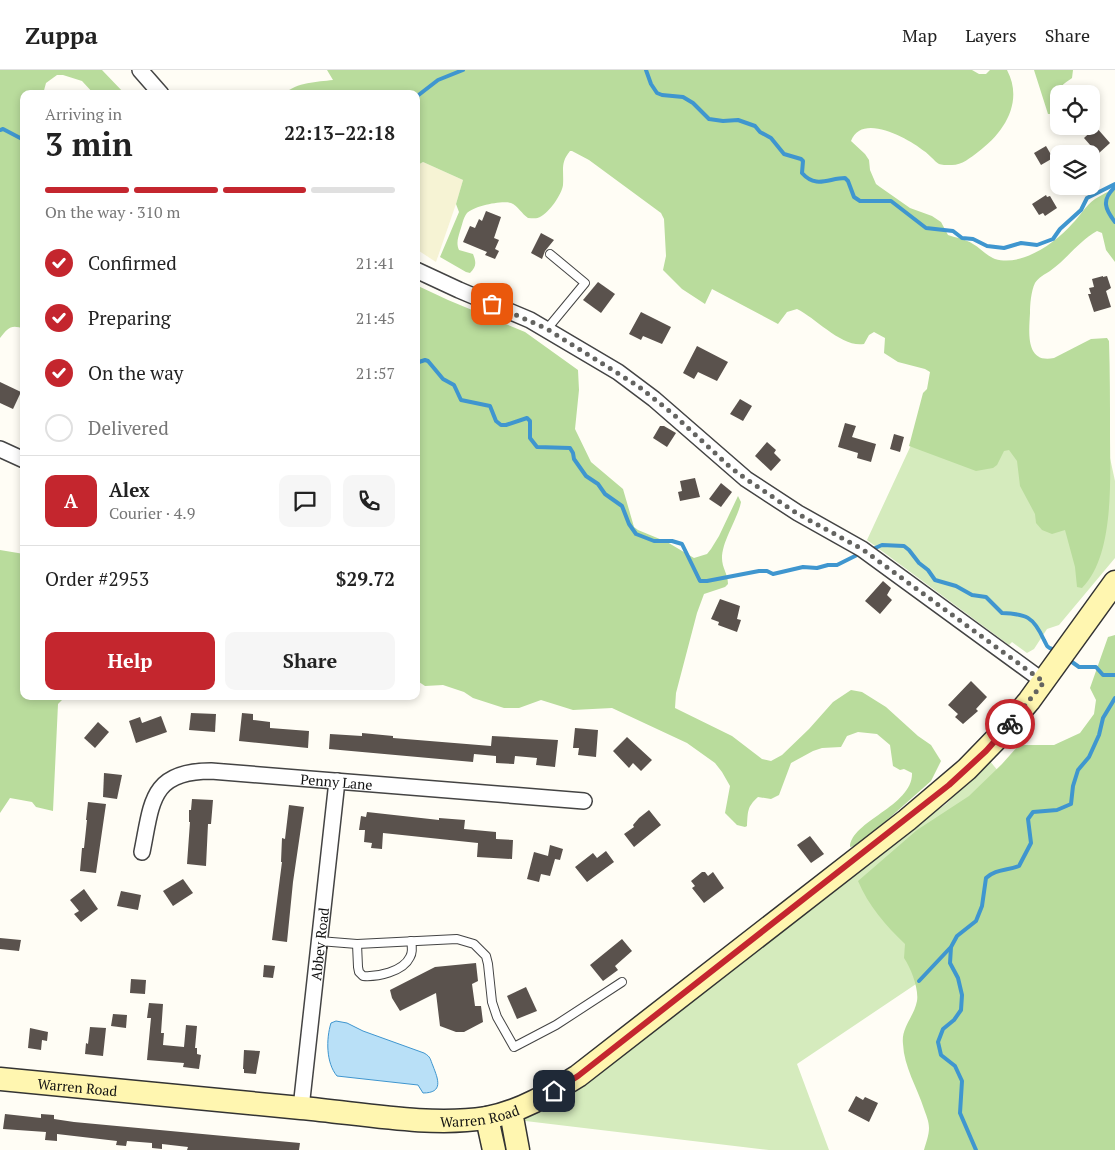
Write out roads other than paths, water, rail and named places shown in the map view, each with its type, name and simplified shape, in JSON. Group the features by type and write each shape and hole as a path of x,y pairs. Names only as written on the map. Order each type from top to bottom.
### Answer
{"street":[{"path":"140,70 158,90"},
{"path":"420,272 547,329 618,372 654,398 730,467 761,490 798,514 862,549 1044,682"},
{"path":"0,449 20,458"},
{"name":"Warren Road","path":"0,1079 424,1120 456,1121 487,1118 510,1112 543,1098 578,1076 907,820 949,785 986,751 1014,719 1044,682 1115,582"},
{"name":"Penny Lane","path":"142,852 156,793 162,785 179,774 189,771 211,770 584,801"},
{"name":"Abbey Road","path":"301,1108 337,781"},
{"path":"510,1112 518,1150"},
{"path":"487,1118 494,1150"}],"lane":[{"path":"547,329 585,283 550,254"},
{"path":"319,941 357,944 456,938 474,944 481,949 488,964 492,1002 497,1017 514,1047 556,1025 622,982"},
{"path":"357,944 359,972 363,976 370,976 381,975 406,963 410,957 411,941"}],"water":[{"path":"336,1021 347,1023 363,1031 426,1054 430,1058 438,1080 437,1088 434,1091 423,1093 418,1085 337,1076 333,1071 328,1051 328,1036 331,1023"}],"waterway":[{"path":"420,94 438,80 463,70"},
{"path":"646,70 651,84 657,93 683,97 693,103 709,119 723,121 738,120 755,126 760,132 771,138 784,154 801,159 803,161 802,173 812,181 823,182 845,178 854,197 860,201 891,201 926,228 953,231 962,238 973,239 987,246 1004,248 1021,243 1037,245 1053,239 1060,229 1081,210 1087,198 1115,184"},
{"path":"0,130 3,129 20,138"},
{"path":"1115,187 1106,200 1107,209 1115,222"},
{"path":"420,362 428,361 443,379 454,385 461,400 490,406 496,421 501,425 527,418 530,421 530,438 537,447 570,448 574,459 586,476 598,484 605,494 622,506 629,524 636,534 654,541 672,541 682,544 700,581 759,571 767,571 773,574 803,567 817,568 837,565 859,554"},
{"path":"873,549 882,545 904,546 928,570 935,580 956,586 972,595 986,597 1002,613 1017,614 1028,618 1036,626 1048,647 1052,649"},
{"path":"1072,662 1079,667 1096,667 1103,675 1115,675"},
{"path":"976,1150 960,1113 962,1081 955,1066 941,1055 938,1042 943,1029 954,1020 961,1010 962,995 958,978 950,963 951,947 957,936 976,921 982,906 986,878 997,872 1019,866 1031,843 1028,819 1033,812 1057,810 1071,804 1073,786 1078,770 1089,757 1099,735 1103,718 1115,698"},
{"path":"919,981 950,948"}]}
